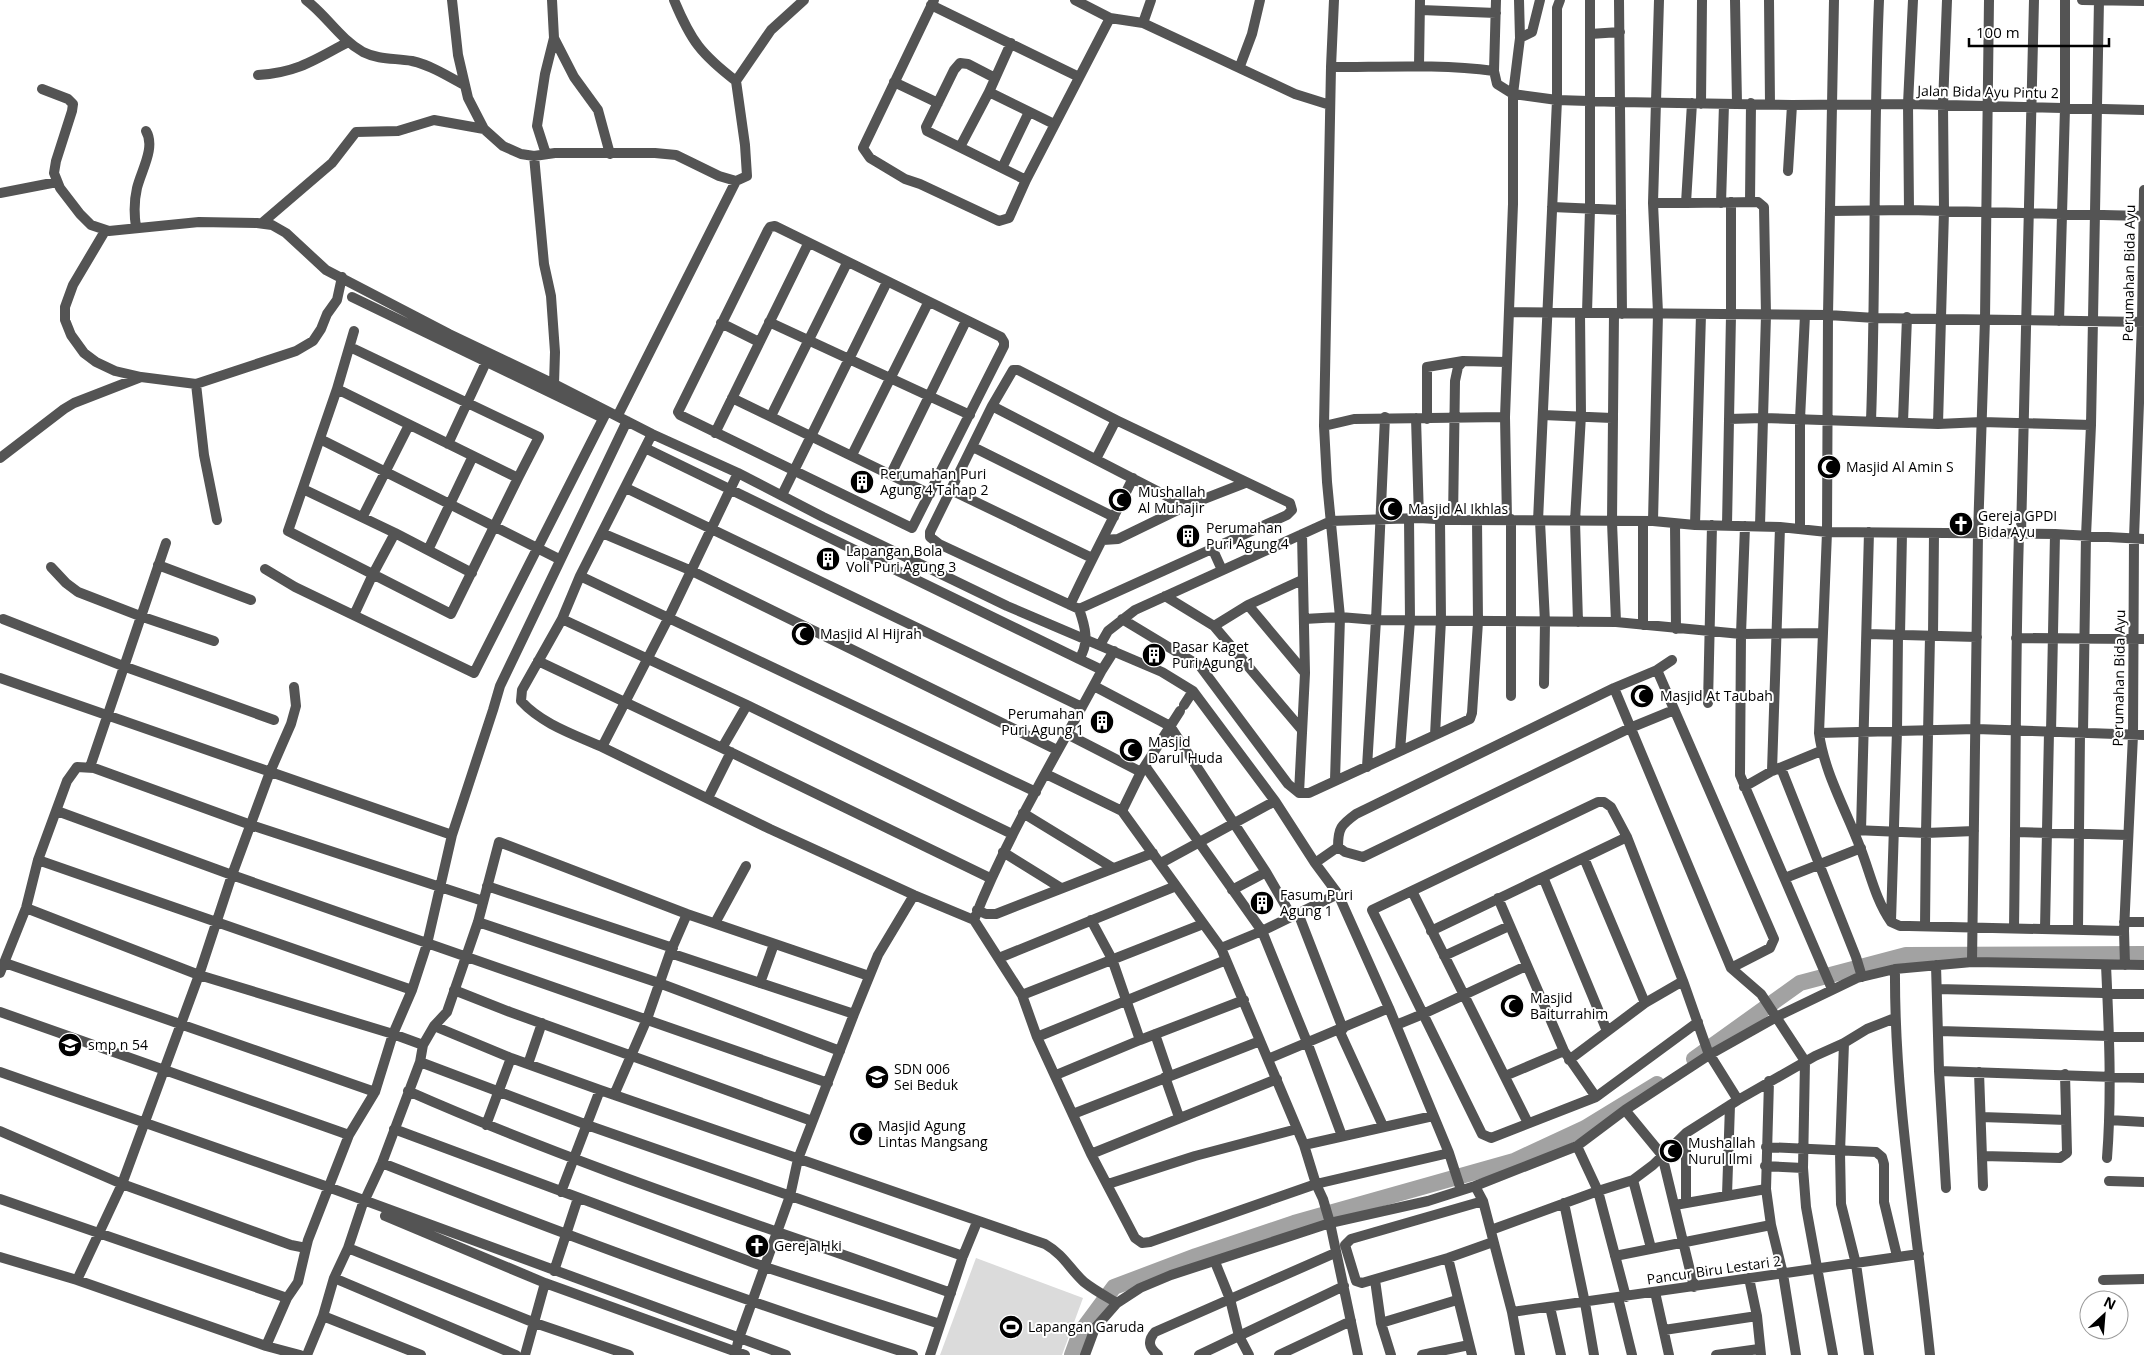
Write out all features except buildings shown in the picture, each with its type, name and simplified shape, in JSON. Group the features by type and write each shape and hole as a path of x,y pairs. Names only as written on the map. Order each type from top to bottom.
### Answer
{"street":[{"path":"306,0 348,42 374,56 387,60 411,61 424,65 464,85"},
{"path":"452,0 458,55 464,85 484,129 503,146 521,154 534,156 546,154 655,153 676,155 719,176 736,181"},
{"path":"546,154 537,126 545,74 554,38 552,0"},
{"path":"674,0 687,32 710,61 736,81"},
{"path":"266,1346 287,1298 298,1282 308,1240 328,1187 349,1135 375,1092 393,1034 412,990 427,944 452,835 500,686 622,418 736,181 747,176 745,145 736,81 771,30 804,0"},
{"path":"1075,0 1091,4 1110,18 1143,23 1240,66 1295,94 1330,105"},
{"path":"1143,23 1151,0"},
{"path":"1334,0 1330,105 1324,426 1327,482 1340,617 1335,780"},
{"path":"1496,0 1494,71 1497,84 1513,94"},
{"path":"1511,696 1512,622 1505,417 1513,204 1513,94 1520,38 1519,0"},
{"path":"1520,38 1532,32 1540,0"},
{"path":"1544,684 1546,622 1539,521 1556,100 1557,8 1560,0"},
{"path":"1578,622 1575,521 1590,209 1590,0"},
{"path":"1616,622 1612,522 1612,418 1621,210 1619,0"},
{"path":"1642,625 1658,313 1653,203 1659,0"},
{"path":"1686,203 1696,104 1702,0"},
{"path":"1735,0 1737,103"},
{"path":"1769,0 1770,104"},
{"path":"1834,0 1828,315 1827,532 1819,733 1821,751 1857,830"},
{"path":"1871,422 1874,318 1875,104 1879,0"},
{"path":"1909,210 1908,104 1913,0"},
{"path":"1938,424 1944,210 1943,105 1947,0"},
{"path":"1972,958 1978,534 1985,320 1989,0"},
{"path":"2014,928 2017,730 2016,638 2024,424 2034,0"},
{"path":"2059,321 2065,108 2065,0"},
{"path":"2082,0 2144,1"},
{"path":"2078,930 2078,834 2091,426 2099,0"},
{"path":"1240,66 1252,34 1257,1"},
{"path":"1079,77 933,3 863,148 870,158 905,179 1000,221 1009,218 1054,124 1079,77 1110,18"},
{"path":"1419,66 1420,5 1496,13"},
{"path":"1590,34 1620,32"},
{"path":"554,38 574,77 598,110 610,154"},
{"path":"258,76 293,71 348,42"},
{"path":"960,147 996,78 1011,43"},
{"path":"996,78 968,64 960,63 926,127 927,130 1026,180"},
{"path":"1331,67 1464,67 1494,71"},
{"path":"894,82 938,103"},
{"path":"42,89 68,99 73,104 55,165 57,182 86,221 96,228 105,230 200,222 262,223 279,228 326,270 488,358 554,384 605,414"},
{"path":"989,92 1054,124"},
{"name":"Jalan Bida Ayu Pintu 2","path":"1513,94 1556,100 1655,103 1908,104 2144,110"},
{"path":"1750,202 1751,103"},
{"path":"1724,104 1731,315 1727,525"},
{"path":"1788,171 1792,105"},
{"path":"1002,168 1029,112"},
{"path":"262,223 332,164 356,132 398,131 434,120 484,129"},
{"path":"136,227 134,214 135,196 150,144 146,131"},
{"path":"534,156 544,264 551,296 555,352 554,384"},
{"path":"0,193 57,182"},
{"name":"Perumahan Bida Ayu","path":"2124,958 2128,834 2139,639 2144,190"},
{"path":"1653,203 1758,202 1764,207 1766,315 1760,526"},
{"path":"1552,207 1621,210"},
{"path":"1830,211 1944,210 2144,216"},
{"path":"775,226 808,244 1001,337 1004,342 1004,346 914,526 910,528 792,473 680,415 678,412 770,227 775,226"},
{"path":"105,230 73,286 65,307 65,320 71,334 84,353 96,362 115,371 141,377 196,384 296,350 313,341 337,300 342,277"},
{"path":"715,433 808,244"},
{"path":"771,416 847,263"},
{"path":"783,493 810,435 888,282"},
{"path":"352,297 488,358 605,414 622,418 652,434 783,493 823,518 1007,606 1086,637 1162,672 1192,691 1276,801 1315,863 1338,894 1390,1008 1460,1186"},
{"path":"852,455 928,303"},
{"path":"1509,312 1828,315 1874,318 2143,322"},
{"path":"1695,525 1701,314"},
{"path":"1800,529 1800,419 1805,315"},
{"path":"1903,422 1907,317"},
{"path":"891,474 966,321"},
{"path":"769,322 970,415"},
{"path":"721,324 759,342"},
{"path":"350,347 538,437 451,614 288,531 304,489 354,331"},
{"path":"448,444 488,358"},
{"path":"1427,418 1427,367 1463,361 1506,362"},
{"path":"1453,520 1455,382 1458,367 1463,361"},
{"path":"1075,607 1213,550 1287,515 1292,510 1290,503 1116,420 1018,370 1013,370 992,406 930,532 930,537 938,544 1075,607 1084,621 1086,637 1086,648 1079,659"},
{"path":"0,458 74,403 141,377"},
{"path":"196,384 204,455 217,520"},
{"path":"337,389 518,478"},
{"path":"732,398 930,494"},
{"path":"992,406 1186,506"},
{"path":"265,568 295,587 474,673 605,414"},
{"path":"1543,414 1612,418"},
{"path":"1324,426 1354,419 1505,417"},
{"path":"1367,767 1385,418"},
{"path":"1400,751 1410,620 1416,418"},
{"path":"1729,419 1763,418 1938,424 1982,422 2091,426"},
{"path":"1096,459 1116,420"},
{"path":"363,516 409,425"},
{"path":"652,434 580,576 562,619 522,690 521,700 530,710 553,726 602,747 770,829 914,895 976,915 996,914 1153,853"},
{"path":"320,439 559,559"},
{"path":"973,447 1114,517"},
{"path":"646,448 1102,670"},
{"path":"428,550 473,456"},
{"path":"602,747 692,571 738,473"},
{"path":"1075,607 1092,558 1103,540 1133,478"},
{"path":"1103,540 1118,539 1186,506 1245,483"},
{"path":"626,488 1082,707"},
{"path":"304,489 363,516 472,573"},
{"path":"951,490 1092,558"},
{"path":"1100,645 1108,631 1122,619 1165,596 1332,521 1414,518 1648,521 1695,525 1780,527 1827,532 2055,534 2139,538"},
{"path":"1436,735 1442,620 1440,519"},
{"path":"1122,619 1200,666 1288,784 1299,793 1309,793 1470,719 1472,713 1478,622 1477,519"},
{"path":"1675,524 1676,629"},
{"path":"1708,703 1708,632 1712,524"},
{"path":"1745,526 1738,766 1744,787 1829,980"},
{"path":"1780,527 1775,634 1777,769 1819,864 1861,974"},
{"path":"1870,532 1857,830 1860,848 1879,901 1891,922 1900,926 2078,930 2124,927 2144,922"},
{"path":"354,615 395,533"},
{"path":"602,533 692,571 1057,750"},
{"path":"1891,922 1892,832 1897,731 1902,533"},
{"path":"1925,926 1934,533"},
{"path":"1299,793 1305,674 1302,534"},
{"path":"2045,929 2055,534"},
{"path":"90,767 166,544"},
{"path":"1213,550 1222,570"},
{"path":"158,565 251,600"},
{"path":"51,567 66,584 78,592 140,616 214,641"},
{"path":"580,576 1036,792"},
{"path":"1214,626 1248,605 1302,580"},
{"path":"1165,596 1214,626 1302,730"},
{"path":"1248,605 1305,674"},
{"path":"1304,619 1340,617 1376,620 1478,622 1616,622 1741,634 1823,634"},
{"path":"3,619 123,666 274,720"},
{"path":"562,619 747,705 1012,834"},
{"path":"1867,634 1977,637"},
{"path":"2016,638 2139,639"},
{"path":"1114,651 1057,750 1046,774 1012,834 990,878 976,915 999,958 1022,994 1037,1037 1091,1154 1135,1238 1142,1243 1150,1242 1316,1184 1450,1157"},
{"path":"1338,847 1338,832 1344,822 1356,814 1614,688 1657,670 1672,660"},
{"path":"538,661 727,750 990,878"},
{"path":"1657,670 1774,939 1770,948 1731,968"},
{"path":"0,678 452,835"},
{"path":"1094,686 1170,726 1295,915 1341,1030 1383,1126"},
{"path":"76,1280 100,1234 122,1184 181,1024 232,875 270,772 291,724 296,706 294,687"},
{"path":"1614,688 1731,968 1761,994 1805,1061 1803,1168 1806,1207 1833,1355"},
{"path":"1122,810 1143,769 1192,691"},
{"path":"708,798 747,705"},
{"path":"1338,847 1346,852 1363,857 1630,728 1674,710"},
{"path":"1819,733 1976,729 2144,736"},
{"path":"1067,734 1143,769 1200,843 1262,931 1307,1042 1342,1136"},
{"path":"1744,787 1777,769 1821,751"},
{"path":"0,973 26,908 38,860 67,782 77,767 90,767 251,825 483,901"},
{"path":"1046,774 1122,810 1221,948 1277,1078 1323,1199 1330,1220 1335,1253 1344,1286 1358,1355"},
{"path":"1161,863 1276,801"},
{"path":"1698,1022 1596,1097 1491,1138 1482,1134 1372,910 1598,802 1604,802 1611,806 1627,837 1683,980 1698,1022 1707,1050 1734,1102 1727,1195"},
{"path":"57,811 427,944 828,1083"},
{"path":"1023,813 1113,868"},
{"path":"1857,830 1926,833 1974,831"},
{"path":"2015,832 2128,834"},
{"path":"1431,931 1627,837"},
{"path":"307,1355 323,1316 334,1278 348,1248 363,1204 382,1163 420,1062 423,1045 434,1026 447,1012 478,922 499,842 688,914 774,944 871,972"},
{"path":"1315,863 1338,847"},
{"path":"1785,878 1860,848"},
{"path":"1003,852 1061,888"},
{"path":"1584,858 1644,1003"},
{"path":"38,860 412,990"},
{"path":"716,923 746,866"},
{"path":"1232,890 1266,872"},
{"path":"1542,877 1607,1032"},
{"path":"487,886 672,950 760,983 854,1014"},
{"path":"999,958 1176,886"},
{"path":"1412,891 1528,1123"},
{"path":"1221,948 1262,931 1338,894"},
{"path":"0,1072 328,1187 545,1283 739,1354 739,1338 790,1196 798,1159 812,1121 878,955 914,895"},
{"path":"1498,898 1526,966 1567,1055 1596,1097"},
{"path":"26,908 199,975 393,1034 423,1045"},
{"path":"614,1095 647,1019 659,983 688,914"},
{"path":"1091,920 1112,959 1140,1040"},
{"path":"478,922 659,983 840,1051"},
{"path":"1022,994 1203,924"},
{"path":"1444,956 1510,926"},
{"path":"760,983 774,944"},
{"path":"1085,1355 1095,1328 1114,1302 1140,1288 1330,1220 1420,1203 1460,1186 1475,1186 1577,1146 1707,1050 1773,1014 1829,980 1972,958 2106,965 2124,958 2144,966"},
{"path":"1037,1037 1226,960"},
{"path":"5,963 375,1092"},
{"path":"1936,965 1939,1071 1946,1188"},
{"path":"2106,965 2109,1035 2107,1158"},
{"path":"1396,1025 1526,966"},
{"path":"1895,969 1895,1018 1900,1088 1930,1355"},
{"path":"1505,1076 1567,1055 1607,1032 1644,1003 1683,980"},
{"path":"1937,989 2144,994"},
{"path":"454,990 812,1121"},
{"path":"1056,1075 1244,1000"},
{"path":"1268,1059 1390,1008"},
{"path":"0,1012 349,1135"},
{"path":"1491,1230 1633,1180 1686,1133 1734,1102 1805,1061 1844,1043 1867,1029 1895,1018"},
{"path":"528,1064 542,1023"},
{"path":"434,1026 511,1058 614,1095 1045,1244 1055,1250 1083,1281 1114,1302"},
{"path":"1939,1031 2144,1037"},
{"path":"1155,1034 1179,1117"},
{"path":"1073,1114 1260,1041"},
{"path":"1844,1043 1840,1152 1841,1204 1856,1264 1869,1355"},
{"path":"486,1125 511,1058"},
{"path":"420,1062 587,1125 963,1256"},
{"path":"1939,1071 2144,1078"},
{"path":"1979,1072 1983,1186"},
{"path":"1982,1156 2060,1158 2067,1154 2065,1074"},
{"path":"1091,1154 1277,1078"},
{"path":"1769,1081 1765,1166 1766,1189 1771,1225 1783,1274 1796,1355"},
{"path":"561,1192 600,1090"},
{"path":"408,1091 486,1125 574,1159 952,1293"},
{"path":"1625,1110 1662,1155 1694,1287"},
{"path":"1304,1145 1433,1116"},
{"path":"1981,1117 2066,1120"},
{"path":"2109,1120 2144,1122"},
{"path":"394,1129 765,1267 940,1324"},
{"path":"1108,1184 1196,1156 1296,1129"},
{"path":"0,1131 122,1184 291,1245 306,1248"},
{"path":"1686,1133 1686,1203"},
{"path":"1577,1146 1598,1191 1615,1256 1632,1355"},
{"path":"1766,1147 1840,1152 1876,1152 1882,1157 1884,1164 1884,1202 1897,1256"},
{"path":"382,1163 565,1235 752,1303 913,1355"},
{"path":"1765,1166 1803,1168"},
{"path":"1633,1180 1651,1248"},
{"path":"2109,1181 2144,1182"},
{"path":"1475,1186 1483,1201 1491,1230 1512,1312 1520,1355"},
{"path":"1675,1205 1766,1189"},
{"path":"554,1271 578,1198"},
{"path":"0,1199 287,1298"},
{"path":"1483,1201 1347,1241 1345,1245 1356,1281 1362,1283 1448,1258 1493,1242"},
{"path":"1564,1203 1586,1303 1594,1355"},
{"path":"363,1204 786,1355"},
{"path":"930,1355 963,1256 977,1222"},
{"path":"1615,1256 1771,1225"},
{"path":"348,1248 535,1323 629,1355"},
{"path":"1158,1355 1151,1350 1150,1345 1150,1340 1155,1332 1335,1253"},
{"name":"Pancur Biru Lestari 2","path":"1512,1312 1586,1303 1919,1254"},
{"path":"0,1257 76,1280 266,1346 300,1355"},
{"path":"1422,1355 1470,1350 1448,1258"},
{"path":"1215,1262 1230,1300 1239,1336 1249,1355"},
{"path":"334,1278 516,1355"},
{"path":"1716,1355 1760,1352 1757,1316 1749,1278"},
{"path":"2103,1280 2144,1279"},
{"path":"1375,1280 1381,1323 1391,1355"},
{"path":"524,1355 535,1323 545,1283"},
{"path":"1199,1355 1344,1286"},
{"path":"1655,1292 1669,1355"},
{"path":"1381,1323 1457,1300"},
{"path":"1550,1307 1561,1355"},
{"path":"323,1316 421,1355"},
{"path":"1664,1330 1757,1316"},
{"path":"1279,1355 1350,1321"}],"shaded area":[{"name":"Lapangan Garuda","path":"976,1258 1083,1298 1062,1355 940,1355"}],"waterway":[{"path":"1694,1059 1800,983 1906,955 2144,954"},
{"path":"1072,1355 1080,1333 1114,1287 1196,1256 1294,1223 1514,1161 1585,1128 1657,1084"}],"place":[{"name":"Masjid Al Amin S","path":"1829,467"},
{"name":"Perumahan Puri Agung 4 Tahap 2","path":"862,482"},
{"name":"Mushallah Al Muhajir","path":"1120,500"},
{"name":"Masjid Al Ikhlas","path":"1391,509"},
{"name":"Gereja GPDI Bida Ayu","path":"1961,524"},
{"name":"Perumahan Puri Agung 4","path":"1188,536"},
{"name":"Lapangan Bola Voli Puri Agung 3","path":"828,559"},
{"name":"Masjid Al Hijrah","path":"803,634"},
{"name":"Pasar Kaget Puri Agung 1","path":"1154,655"},
{"name":"Masjid At Taubah","path":"1642,696"},
{"name":"Perumahan Puri Agung 1","path":"1102,722"},
{"name":"Masjid Darul Huda","path":"1131,750"},
{"name":"Fasum Puri Agung 1","path":"1262,903"},
{"name":"Masjid Baiturrahim","path":"1512,1006"},
{"name":"smp n 54","path":"70,1045"},
{"name":"SDN 006 Sei Beduk","path":"877,1077"},
{"name":"Masjid Agung Lintas Mangsang","path":"861,1134"},
{"name":"Mushallah Nurul Ilmi","path":"1671,1151"},
{"name":"Gereja Hki","path":"757,1246"},
{"name":"Lapangan Garuda","path":"1011,1327"}]}
